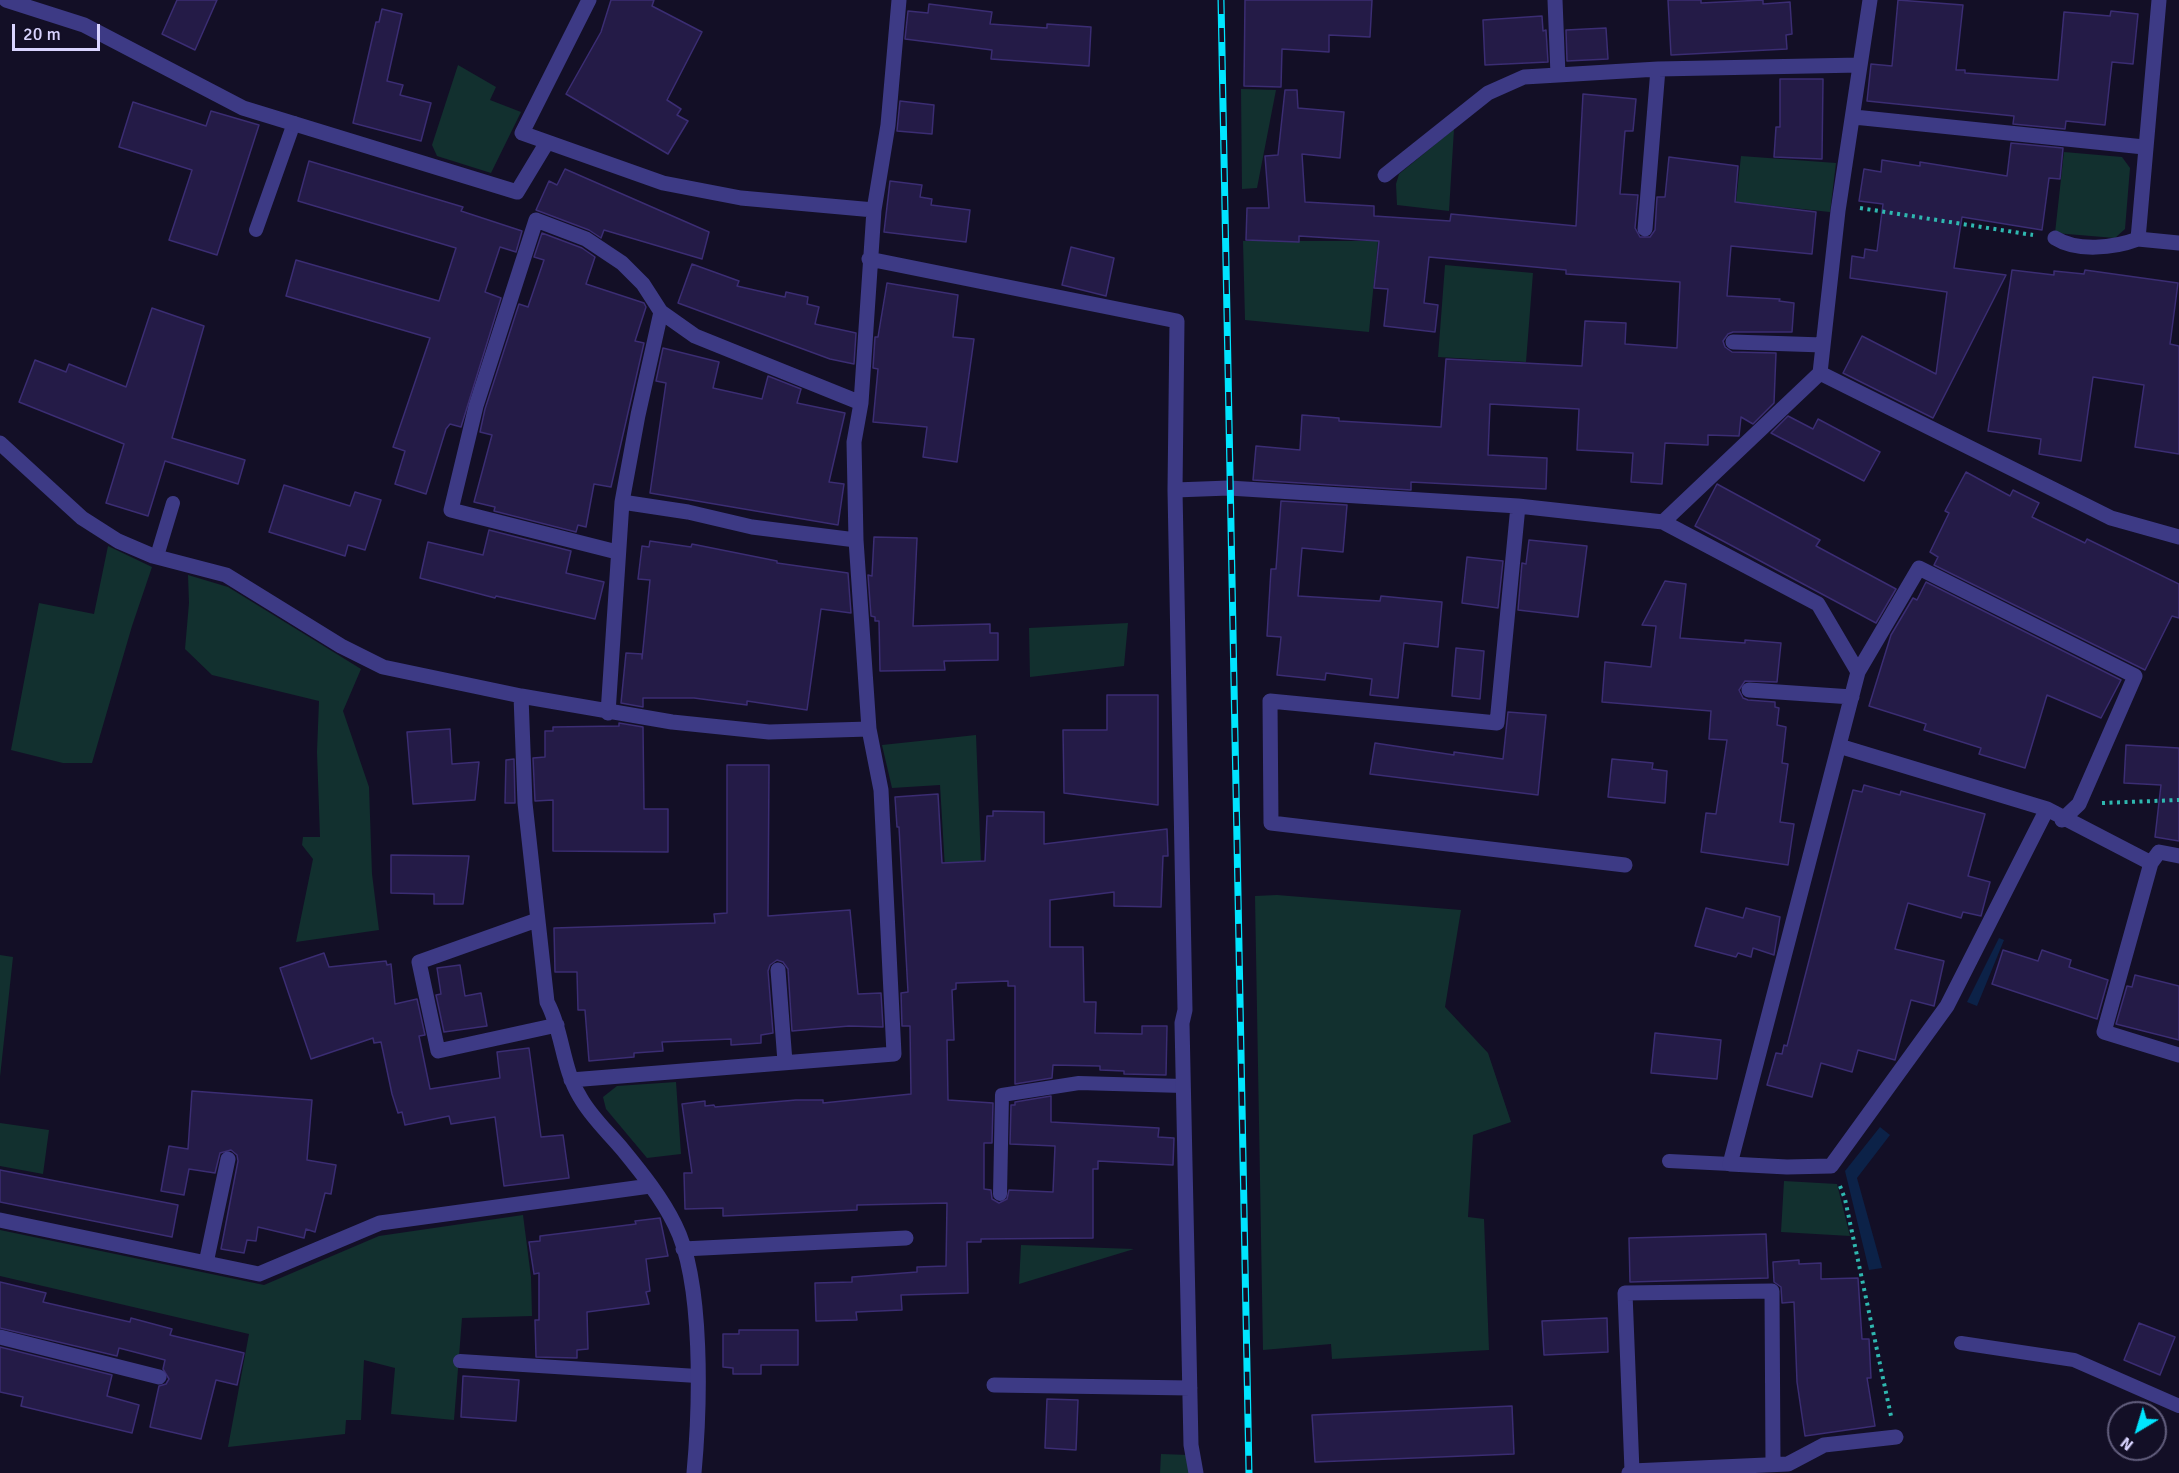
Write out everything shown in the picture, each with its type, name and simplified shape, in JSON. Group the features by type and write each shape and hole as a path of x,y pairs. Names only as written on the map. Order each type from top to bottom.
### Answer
{"street":[{"path":"6,0 84,25 243,108 518,192 546,144"},
{"path":"589,0 522,133 546,144 663,183 741,198 874,210"},
{"path":"571,1080 894,1054 881,790 869,729 856,540 854,442 861,403 874,210 888,125 899,0"},
{"path":"1555,0 1558,75"},
{"path":"1663,522 1820,373 1839,205 1870,0"},
{"path":"2138,239 2144,147 2159,0"},
{"path":"1385,174 1488,93 1524,77 1658,69 1860,65"},
{"path":"1645,229 1658,69"},
{"path":"1854,117 2144,147"},
{"path":"617,552 451,510 476,406 536,220 586,240 622,263 643,284 661,312 695,336 861,403"},
{"path":"2055,238 2064,244 2117,247 2138,239 2179,243"},
{"path":"869,260 1177,321 1175,490 1185,1010 1182,1023 1183,1086 1191,1445 1196,1473"},
{"path":"608,713 622,502 638,415 661,312"},
{"path":"1733,342 1823,345"},
{"path":"1820,373 2111,518 2179,537"},
{"path":"0,443 82,518 118,541 157,556 226,575 341,646 383,667 608,713 769,732 869,729"},
{"path":"1175,490 1229,488 1518,506 1663,522 1818,604 1858,672"},
{"path":"622,502 688,512 752,527 856,540"},
{"path":"1518,506 1497,723 1270,701 1271,823 1625,865"},
{"path":"2047,809 1947,1006 1832,1166 1787,1167 1730,1164 1858,672 1919,568 2134,676 2079,804 2062,820"},
{"path":"1749,690 1852,697"},
{"path":"521,696 525,803 547,1002 557,1025 571,1080 589,1111 650,1185 676,1225 691,1272 695,1299 697,1376 694,1473"},
{"path":"1839,746 2047,809 2062,820 2151,863"},
{"path":"2179,856 2159,852 2151,863 2104,1032 2179,1055"},
{"path":"537,920 419,962 438,1051 557,1025"},
{"path":"778,970 785,1062"},
{"path":"206,1263 228,1159"},
{"path":"0,1220 259,1274 380,1223 650,1185"},
{"path":"683,1249 906,1238"},
{"path":"1773,1464 1772,1291 1625,1293 1630,1472 1788,1464 1824,1445 1896,1437"},
{"path":"0,1337 159,1377"},
{"path":"994,1385 1190,1388"}],"lane":[{"path":"256,230 294,123"},
{"path":"157,556 173,503"},
{"path":"1000,1194 1002,1095 1079,1083 1183,1086"},
{"path":"1669,1161 1730,1164"},
{"path":"1961,1343 2074,1360 2179,1406"},
{"path":"460,1360 697,1376"}],"path":[{"path":"1839,205 2055,238"},
{"path":"2079,804 2179,800"},
{"path":"1832,1166 1845,1199 1896,1437"}],"green space":[{"path":"458,65 496,87 490,100 521,112 491,173 437,156 432,145"},
{"path":"1241,89 1276,90 1257,188 1242,189"},
{"path":"1454,129 1449,211 1397,205 1396,184 1399,174"},
{"path":"2064,152 2122,157 2130,168 2125,229 2115,238 2055,233"},
{"path":"1741,156 1836,163 1830,212 1736,202"},
{"path":"1243,241 1378,241 1369,332 1245,320"},
{"path":"1445,265 1533,273 1526,362 1438,357"},
{"path":"108,546 152,567 132,626 92,763 63,763 11,750 39,603 94,614"},
{"path":"188,575 228,587 361,669 343,711 369,787 372,874 379,930 296,942 313,859 302,845 303,837 320,837 317,752 319,701 212,675 185,649 189,603"},
{"path":"1128,623 1124,666 1030,677 1029,628"},
{"path":"976,735 983,915 948,919 940,785 892,788 882,745"},
{"path":"1277,895 1461,910 1445,1007 1488,1053 1511,1122 1473,1135 1468,1217 1484,1219 1489,1350 1332,1359 1331,1344 1263,1350 1255,896"},
{"path":"0,955 13,957 0,1077"},
{"path":"676,1082 681,1154 647,1158 606,1109 603,1097 617,1086"},
{"path":"0,1123 49,1130 43,1174 0,1166"},
{"path":"1784,1181 1837,1184 1850,1236 1781,1232"},
{"path":"523,1215 531,1277 532,1316 462,1318 454,1420 391,1414 395,1368 364,1360 361,1420 346,1420 345,1434 228,1447 249,1334 0,1276 0,1230 264,1285 379,1236"},
{"path":"1021,1245 1134,1249 1019,1284"},
{"path":"1161,1454 1189,1455 1190,1473 1160,1473"}],"water":[{"path":"1999,938 2004,940 1977,1006 1967,1002"},
{"path":"1880,1127 1890,1135 1857,1178 1882,1268 1869,1270 1845,1171"}],"building":[{"path":"177,0 217,0 195,50 162,34"},
{"path":"611,0 654,0 652,6 702,32 667,100 681,109 677,115 688,121 668,154 566,94 601,32"},
{"path":"1245,0 1372,0 1370,37 1329,35 1329,52 1282,49 1281,87 1244,86"},
{"path":"1668,0 1701,0 1701,3 1763,0 1763,4 1790,2 1792,34 1786,35 1787,49 1671,55"},
{"path":"1898,0 1963,5 1956,70 1965,70 1965,73 2058,80 2064,12 2110,16 2111,11 2138,14 2133,64 2112,62 2105,125 2066,121 2065,129 2013,124 2014,116 1867,101 1871,64 1892,66"},
{"path":"929,4 992,12 990,24 1047,28 1047,24 1091,27 1089,66 991,59 992,50 905,39 908,11 928,13"},
{"path":"382,9 402,14 387,81 403,85 400,95 431,103 421,141 353,123 376,22 379,22"},
{"path":"1542,16 1543,31 1546,30 1548,62 1485,65 1483,20"},
{"path":"1606,28 1608,59 1567,61 1566,30"},
{"path":"1780,79 1823,79 1822,159 1774,157 1776,127 1780,127"},
{"path":"1285,90 1297,90 1298,108 1344,112 1340,158 1302,154 1305,202 1374,206 1374,216 1450,221 1451,214 1576,226 1583,94 1636,99 1633,131 1625,131 1620,194 1638,195 1635,228 1640,237 1650,237 1655,230 1657,197 1665,197 1669,157 1738,166 1735,202 1816,212 1812,254 1731,246 1727,296 1780,299 1779,301 1794,303 1792,332 1733,332 1728,334 1723,341 1725,347 1732,352 1776,353 1774,403 1753,424 1741,417 1739,436 1708,435 1708,445 1665,443 1662,484 1631,482 1633,453 1577,450 1579,409 1490,404 1488,455 1547,458 1546,489 1411,482 1411,490 1253,480 1256,446 1300,450 1302,415 1339,418 1339,421 1441,427 1446,359 1582,366 1585,321 1626,323 1625,344 1677,348 1680,282 1566,274 1566,270 1429,257 1424,303 1438,305 1435,332 1384,326 1388,289 1374,288 1379,241 1299,236 1299,242 1246,240 1247,208 1269,208 1265,156 1278,155"},
{"path":"900,101 934,105 932,134 897,131"},
{"path":"133,102 206,126 211,111 259,125 217,255 169,240 192,170 119,147"},
{"path":"2011,143 2063,148 2060,179 2049,178 2042,230 1962,217 1954,268 2006,275 1933,418 1843,373 1862,336 1936,374 1947,292 1850,278 1852,256 1864,258 1865,249 1877,251 1883,204 1859,201 1864,169 1881,172 1882,160 1920,166 1920,162 2007,176"},
{"path":"309,161 463,207 461,211 522,231 516,252 500,247 485,292 501,298 461,427 450,424 446,429 426,494 395,484 405,451 393,447 430,338 286,296 296,260 439,301 456,248 298,201"},
{"path":"565,169 709,232 702,259 604,230 601,238 589,230 536,210 549,181 557,185"},
{"path":"890,181 922,185 920,197 932,199 931,205 970,210 966,242 884,232"},
{"path":"542,233 582,248 595,257 586,284 644,303 646,307 635,341 644,343 611,487 594,484 586,527 578,525 576,532 494,511 495,507 474,502 492,435 480,432 485,409 519,304 528,307 544,260 534,257"},
{"path":"1071,247 1114,258 1106,296 1062,285"},
{"path":"692,264 739,281 737,286 785,297 786,292 808,297 807,304 819,307 815,324 856,333 854,364 830,359 678,303"},
{"path":"2012,270 2054,275 2054,271 2084,274 2085,270 2178,283 2170,344 2179,346 2179,454 2135,447 2144,385 2093,377 2081,461 2039,454 2041,439 1988,431"},
{"path":"887,283 958,295 953,337 974,339 957,462 923,457 927,427 873,422 878,369 873,368 875,337 878,337"},
{"path":"152,308 204,326 172,438 245,460 238,484 165,461 148,516 106,503 124,444 19,402 35,360 66,372 69,364 126,387"},
{"path":"663,348 719,362 713,388 762,399 768,376 801,389 797,403 845,413 829,482 844,484 838,525 650,493 666,383 656,381"},
{"path":"1788,416 1813,429 1818,419 1880,452 1864,481 1771,433"},
{"path":"1966,472 2010,496 2013,490 2039,503 2032,517 2085,543 2087,539 2179,584 2179,618 2172,616 2145,670 1934,565 1938,557 1930,552 1949,513 1945,511"},
{"path":"1717,484 1820,540 1816,546 1896,589 1876,623 1695,526"},
{"path":"284,485 350,506 355,492 381,500 365,550 348,545 345,556 269,532"},
{"path":"1281,501 1347,505 1343,552 1302,548 1298,596 1380,601 1381,596 1442,602 1438,647 1404,643 1398,698 1370,695 1372,679 1326,673 1325,680 1277,675 1281,637 1267,636 1271,569 1276,569"},
{"path":"489,530 571,551 566,573 604,582 595,619 496,596 495,598 420,578 428,542 483,555"},
{"path":"874,537 917,538 913,626 990,624 990,633 998,633 998,660 944,661 945,670 880,671 879,621 875,621 875,617 871,616 868,575 872,576"},
{"path":"1529,540 1587,546 1578,617 1518,610 1522,563 1526,564"},
{"path":"650,541 691,547 692,544 777,561 777,563 848,573 851,613 821,609 807,710 747,701 747,705 694,698 643,698 643,707 621,703 626,653 642,654 642,659 650,580 638,579 642,546 649,547"},
{"path":"1467,557 1503,561 1498,608 1462,603"},
{"path":"1665,581 1686,584 1680,638 1781,643 1777,682 1745,681 1739,690 1743,698 1748,700 1775,702 1775,707 1779,708 1777,725 1786,727 1782,763 1788,764 1780,822 1794,824 1788,865 1701,852 1706,813 1716,814 1727,740 1709,739 1711,711 1602,702 1605,662 1651,667 1656,626 1642,625"},
{"path":"1926,582 2121,680 2101,718 2047,695 2025,768 1979,754 1981,748 1924,730 1926,724 1869,706 1891,635 1913,598 1917,600"},
{"path":"1456,648 1484,651 1480,699 1452,696"},
{"path":"1107,695 1158,695 1158,805 1064,793 1063,730 1107,730"},
{"path":"1508,712 1546,715 1538,795 1370,774 1375,743 1454,755 1454,752 1503,759"},
{"path":"619,723 643,727 644,809 668,809 668,852 553,851 553,800 535,801 533,758 545,757 545,731 553,731 553,727 619,726"},
{"path":"450,729 452,764 479,762 475,800 413,804 407,732"},
{"path":"2126,745 2179,748 2179,841 2155,837 2161,785 2124,783"},
{"path":"514,759 515,803 505,803 506,760"},
{"path":"1612,759 1653,763 1652,769 1667,771 1665,803 1608,797"},
{"path":"727,765 769,765 768,916 850,910 858,994 881,993 883,1027 849,1026 792,1031 788,969 783,962 777,960 770,965 768,971 773,1033 761,1035 761,1043 731,1045 731,1039 662,1042 663,1051 634,1053 634,1057 589,1061 585,1010 578,1010 577,972 555,972 554,928 715,923 714,914 727,913"},
{"path":"1864,785 1900,795 1901,791 1985,814 1968,876 1990,882 1981,916 1963,912 1961,918 1908,903 1895,949 1944,961 1934,1006 1911,1000 1895,1060 1858,1050 1852,1072 1821,1063 1812,1097 1767,1085 1776,1053 1782,1054 1784,1045 1787,1046 1853,790 1862,792"},
{"path":"938,794 942,863 985,861 987,816 993,816 993,811 1044,812 1044,844 1167,829 1168,856 1163,856 1161,907 1114,906 1114,892 1050,900 1050,947 1083,947 1084,1002 1096,1002 1095,1033 1142,1034 1142,1026 1167,1026 1166,1075 1124,1074 1124,1071 1100,1070 1100,1066 1053,1065 1052,1078 1015,1084 1015,986 1008,986 1008,981 956,983 956,989 952,990 954,1040 947,1040 948,1100 993,1103 992,1143 984,1143 984,1189 991,1190 992,1199 999,1203 1007,1199 1009,1190 1053,1192 1055,1146 1010,1144 1011,1105 1015,1105 1015,1102 1051,1096 1051,1122 1159,1128 1158,1137 1174,1138 1173,1165 1098,1161 1098,1169 1093,1169 1093,1238 981,1239 981,1242 967,1242 968,1293 901,1295 902,1310 856,1312 857,1320 816,1321 815,1283 852,1282 852,1277 917,1272 917,1267 946,1266 947,1203 857,1205 857,1210 723,1216 723,1208 685,1209 684,1173 692,1173 682,1104 705,1101 705,1106 714,1105 715,1107 796,1100 823,1100 823,1103 911,1094 910,1026 902,1026 901,993 908,992 899,827 897,827 895,797"},
{"path":"391,855 469,856 463,904 434,904 434,894 391,893"},
{"path":"1706,908 1743,918 1746,908 1780,917 1774,955 1753,948 1751,957 1738,953 1736,957 1695,946"},
{"path":"2003,950 2038,961 2042,950 2071,960 2069,967 2108,980 2097,1019 1992,984"},
{"path":"324,953 329,967 386,961 387,965 391,964 395,1004 417,999 425,1035 419,1036 430,1089 500,1078 497,1052 529,1048 541,1137 563,1135 569,1178 504,1186 495,1117 451,1124 449,1116 405,1125 402,1112 398,1113 392,1094 381,1042 374,1043 373,1038 311,1059 280,968"},
{"path":"460,965 465,996 481,993 487,1026 444,1032 436,995 441,994 437,968"},
{"path":"2135,975 2179,986 2179,1040 2116,1024 2127,986 2132,987"},
{"path":"1655,1033 1721,1040 1717,1079 1651,1073"},
{"path":"192,1091 312,1100 307,1160 336,1165 331,1194 325,1193 315,1232 306,1229 304,1238 258,1227 256,1241 247,1240 244,1253 221,1249 238,1161 237,1155 231,1150 220,1153 215,1173 189,1169 184,1195 161,1191 169,1146 188,1149"},
{"path":"0,1170 178,1205 172,1237 0,1202"},
{"path":"660,1218 668,1256 646,1259 650,1291 646,1292 649,1304 587,1312 588,1349 577,1350 577,1358 536,1357 535,1320 539,1320 539,1273 534,1274 529,1242 540,1241 540,1236 636,1224 635,1221"},
{"path":"1766,1234 1768,1278 1630,1282 1629,1238"},
{"path":"1799,1260 1799,1264 1821,1263 1821,1279 1858,1278 1862,1339 1869,1339 1871,1378 1867,1378 1875,1426 1805,1436 1797,1382 1794,1302 1782,1303 1781,1287 1774,1282 1773,1262"},
{"path":"0,1282 46,1293 43,1302 130,1322 131,1318 172,1329 170,1335 244,1353 237,1385 216,1380 201,1439 150,1427 159,1386 166,1384 169,1379 163,1369 165,1360 119,1348 117,1356 0,1328"},
{"path":"1607,1318 1608,1352 1544,1355 1542,1321"},
{"path":"2139,1323 2175,1337 2160,1375 2124,1360"},
{"path":"739,1330 798,1330 798,1365 761,1365 761,1374 733,1374 733,1368 723,1367 723,1334 739,1334"},
{"path":"0,1347 112,1375 107,1396 139,1405 132,1433 21,1406 23,1397 0,1392"},
{"path":"463,1376 519,1380 516,1421 461,1417"},
{"path":"1047,1399 1078,1400 1076,1450 1045,1448"},
{"path":"1512,1406 1514,1454 1315,1462 1312,1415"}],"railway":[{"path":"1221,0 1249,1473"}]}
